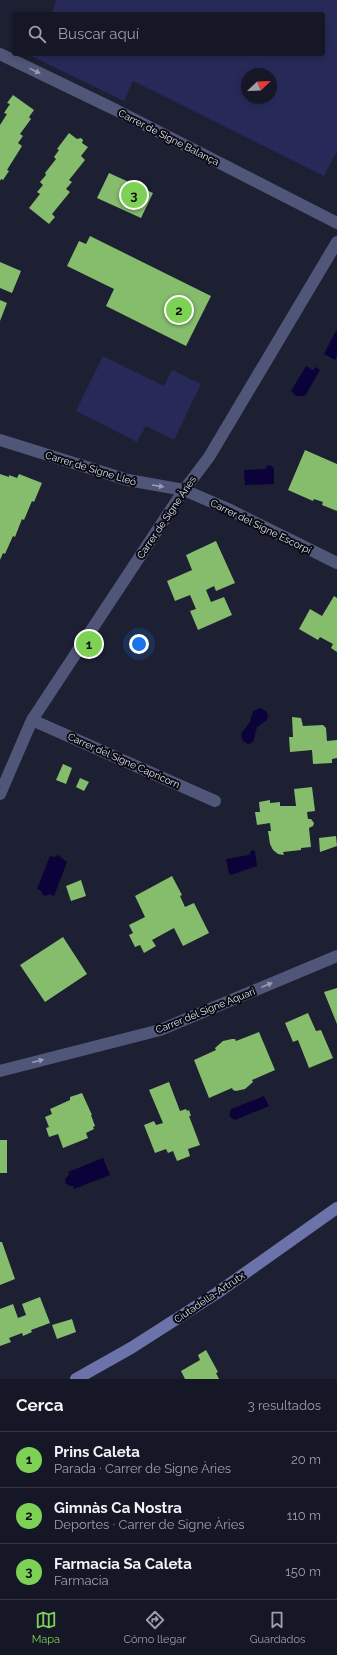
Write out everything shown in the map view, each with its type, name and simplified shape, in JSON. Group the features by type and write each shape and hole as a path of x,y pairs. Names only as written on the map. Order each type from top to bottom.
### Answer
{"main road":[{"name":"Ciutadella-Artrutx","path":"76,1379 130,1348 217,1293 337,1208"}],"street":[{"name":"Carrer de Signe Balança","path":"0,54 116,110 337,223"},
{"name":"Carrer de Signe Àries","path":"0,794 32,720 184,490 209,457 337,242"},
{"name":"Carrer de Signe Lleó","path":"0,440 128,480 184,490"},
{"name":"Carrer del Signe Escorpí","path":"184,490 228,509 337,563"},
{"name":"Carrer del Signe Capricorn","path":"32,720 215,801"},
{"name":"Carrer del Signe Aquari","path":"0,1071 160,1030 337,956"}],"shaded area":[{"path":"57,0 337,0 337,151 324,176 133,81 124,101 31,56 325,56 325,12 52,12"},
{"path":"337,329 337,356 335,360 324,354"},
{"path":"103,356 164,386 172,370 201,384 174,440 146,426 137,442 76,411"},
{"path":"306,366 313,370 316,367 320,370 305,396 296,396 291,391"},
{"path":"268,465 272,466 274,469 274,484 245,485 244,470 265,469"},
{"path":"260,708 266,711 268,716 267,720 257,727 253,742 248,744 243,741 241,734 250,722 253,711"},
{"path":"252,850 255,851 257,866 231,875 229,874 226,859 249,855"},
{"path":"58,855 67,862 54,896 50,894 45,896 37,889 50,856 55,857"},
{"path":"264,1096 269,1106 235,1120 229,1116 231,1109"},
{"path":"103,1158 110,1175 74,1189 73,1186 66,1184 65,1179 69,1175 68,1172"}],"building":[{"path":"13,95 34,110 29,117 31,119 20,134 23,136 18,143 22,146 7,170 9,171 3,180 1,179 0,181 0,125 7,114 4,113 10,104 7,103"},
{"path":"69,133 77,139 81,138 83,140 82,143 88,147 81,156 85,160 69,180 72,182 66,189 70,192 52,214 55,217 49,224 29,208 40,194 37,192 43,185 40,182 56,159 54,157 59,150 57,149"},
{"path":"109,173 153,193 141,218 97,198"},
{"path":"90,236 211,296 186,346 106,306 114,289 67,266 79,241 86,244"},
{"path":"0,262 21,271 12,293 0,288"},
{"path":"0,300 7,303 0,321"},
{"path":"305,450 337,464 337,511 322,505 323,502 314,499 313,501 288,490"},
{"path":"0,474 17,478 19,474 42,483 24,520 22,519 15,537 13,536 5,554 3,553 0,560"},
{"path":"216,541 235,583 216,591 214,586 206,590 211,602 224,597 232,615 198,630 190,611 196,609 190,595 175,601 167,581 192,570 186,555"},
{"path":"334,596 337,598 337,652 331,648 333,644 320,637 318,640 299,629 310,609 322,616"},
{"path":"292,717 301,718 303,726 323,725 326,728 327,741 337,740 337,758 332,759 332,763 313,764 312,750 290,752 289,737 293,737"},
{"path":"63,764 72,768 66,784 56,780"},
{"path":"80,778 89,782 84,791 76,787"},
{"path":"312,787 315,811 307,812 308,819 311,819 314,823 313,826 309,828 311,847 283,852 284,855 278,854 273,850 270,844 268,831 271,831 270,823 257,825 255,812 260,812 259,802 270,800 270,803 280,802 280,806 296,806 294,789"},
{"path":"336,836 337,846 320,852 319,838"},
{"path":"172,876 182,895 180,896 185,907 194,903 209,933 183,946 174,928 152,940 156,946 144,953 140,945 135,947 129,935 133,933 129,925 145,917 135,896"},
{"path":"81,880 86,896 71,901 66,886"},
{"path":"63,937 87,974 45,1002 20,965"},
{"path":"337,988 337,1024 324,992"},
{"path":"308,1013 316,1031 321,1030 333,1058 309,1068 298,1040 293,1042 285,1023"},
{"path":"259,1032 275,1070 252,1080 253,1082 245,1089 236,1091 232,1088 209,1098 194,1060 216,1050 215,1048 223,1041 235,1039 236,1041"},
{"path":"169,1082 180,1111 186,1109 187,1111 189,1110 191,1116 189,1116 200,1145 188,1149 190,1156 177,1161 173,1151 168,1153 166,1149 155,1153 144,1125 154,1121 156,1125 163,1123 149,1090"},
{"path":"82,1093 92,1115 95,1126 93,1127 94,1129 86,1133 88,1138 63,1148 58,1134 49,1137 46,1128 49,1127 45,1117 52,1114 50,1109 70,1100 70,1097"},
{"path":"0,1140 7,1140 7,1173 0,1173"},
{"path":"0,1242 2,1242 15,1279 0,1285"},
{"path":"40,1297 50,1323 31,1330 32,1332 23,1336 22,1333 9,1338 11,1342 0,1346 0,1309 13,1304 18,1318 26,1315 22,1304"},
{"path":"72,1319 76,1332 57,1339 52,1325"},
{"path":"206,1350 218,1372 216,1373 219,1379 185,1379 181,1371 200,1360 198,1355"}],"place":[{"name":"Farmacia Sa Caleta","path":"134,195"},
{"name":"Gimnàs Ca Nostra","path":"179,310"},
{"name":"Prins Caleta","path":"89,644"}]}
